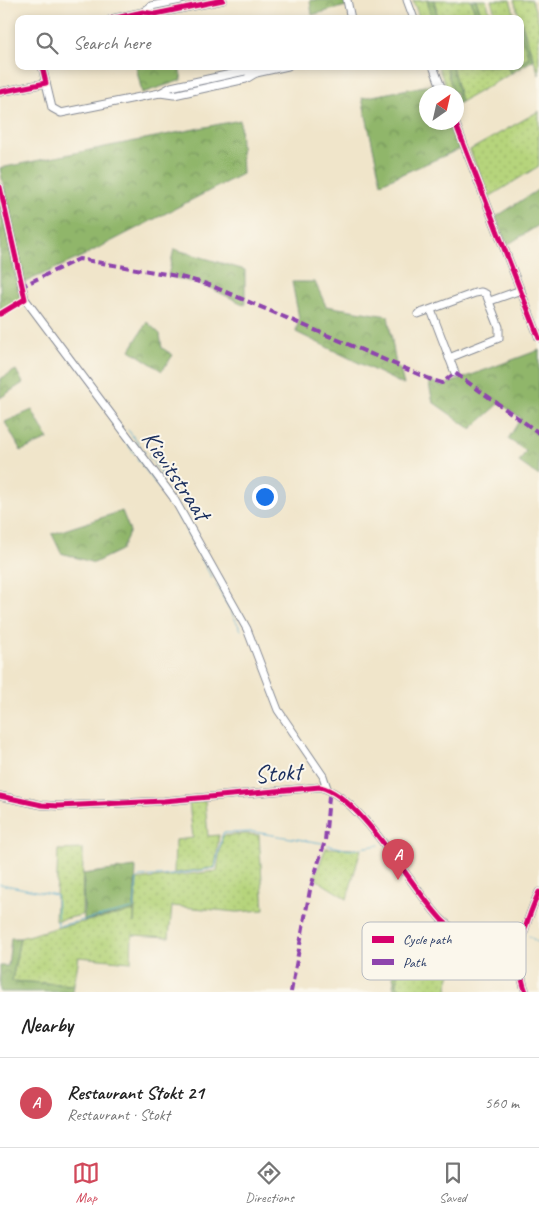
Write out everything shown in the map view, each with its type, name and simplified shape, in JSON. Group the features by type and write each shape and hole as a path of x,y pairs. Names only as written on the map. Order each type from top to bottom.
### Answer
{"street":[{"path":"143,12 151,6 180,0"},
{"path":"130,15 143,12 155,14 223,0"},
{"path":"348,0 350,15"},
{"path":"407,0 413,15"},
{"path":"43,70 52,108 62,113 160,93 174,95 246,79 272,70"},
{"path":"435,70 440,85"},
{"path":"0,92 46,82"},
{"path":"458,130 539,338"},
{"name":"Kievitstraat","path":"0,187 24,299 173,498 247,629 278,710 323,776 327,788"},
{"path":"490,301 521,290"},
{"path":"418,314 481,292 490,301 499,328 499,338 449,358"},
{"path":"431,310 455,373"},
{"name":"Stokt","path":"0,796 42,805 58,806 164,801 320,787 327,788 342,798 365,821 444,922"},
{"path":"526,927 539,892"}],"green space":[{"path":"310,0 345,0 346,6 312,15"},
{"path":"427,0 431,15 418,15 413,1"},
{"path":"427,0 434,0 437,15 431,15"},
{"path":"434,0 471,0 476,15 437,15"},
{"path":"471,0 476,0 482,15 476,15"},
{"path":"476,0 486,0 491,15 482,15"},
{"path":"491,0 510,0 515,15 496,15"},
{"path":"514,0 532,0 539,23 539,75 524,30 524,15 519,15"},
{"path":"524,32 533,60 524,65 524,60 529,58 524,44"},
{"path":"524,44 529,58 524,60"},
{"path":"137,70 180,70 182,80 142,93"},
{"path":"440,70 447,70 451,85 445,85"},
{"path":"447,70 453,70 457,85 451,85"},
{"path":"453,70 509,70 510,74 464,100 464,85 457,85"},
{"path":"419,87 419,130 453,130 460,149 381,183 362,98"},
{"path":"539,111 539,166 489,197 470,150"},
{"path":"240,120 242,174 79,258 23,283 0,168"},
{"path":"539,189 539,225 507,245 496,217"},
{"path":"0,201 17,283 23,300 0,314"},
{"path":"174,249 245,270 245,305 206,286 168,276"},
{"path":"292,282 315,282 326,306 388,316 396,365 400,369 404,385 296,332 299,318"},
{"path":"147,322 160,334 162,348 173,355 162,371 130,350"},
{"path":"539,350 539,429 536,431 539,434 539,476 519,462 526,451 508,439 521,418 500,403 471,429 433,402 428,380 442,386"},
{"path":"16,370 23,383 0,398 0,379"},
{"path":"32,410 48,439 21,451 5,422"},
{"path":"122,511 130,531 121,550 94,563 61,553 52,534"},
{"path":"205,800 208,836 219,835 215,868 174,873 175,840 193,838 189,802"},
{"path":"259,835 264,910 237,912 172,906 169,937 132,935 131,962 79,957 74,985 12,981 20,938 55,928 134,911 134,923 137,880 217,871 222,836"},
{"path":"326,848 361,849 347,899 314,878"},
{"path":"83,849 82,915 55,921 58,850"},
{"path":"136,867 134,911 84,921 83,874"},
{"path":"11,938 20,938 12,981 74,985 73,992 0,992 0,966 8,966"},
{"path":"394,980 398,980 397,985 403,992 397,992 393,986"},
{"path":"398,980 449,980 448,992 403,992 397,985"}],"waterway":[{"path":"64,345 68,351"},
{"path":"76,361 80,367"},
{"path":"128,430 141,447"},
{"path":"122,437 135,454"},
{"path":"148,456 163,476"},
{"path":"137,458 167,499"},
{"path":"165,479 170,486"},
{"path":"175,493 178,497"},
{"path":"170,502 182,524"},
{"path":"185,529 212,578"},
{"path":"216,584 241,630"},
{"path":"134,908 137,879 140,877 171,875 215,868 223,833 254,832 322,843"},
{"path":"328,845 349,850 379,845"},
{"path":"0,884 56,895 58,926 132,909"},
{"path":"529,936 539,943"}],"marked path":[{"path":"20,287 79,259 177,276 207,284 432,380 442,383 455,373 539,433"},
{"path":"291,992 310,890 325,841 329,797 332,791"}],"cycle path":[{"path":"129,15 143,12 155,14 223,0"},
{"path":"0,92 46,83 43,70"},
{"path":"458,130 539,338"},
{"path":"0,187 25,299 0,314"},
{"path":"0,796 42,805 58,806 164,801 320,787 336,794 369,825 430,906 444,922"},
{"path":"526,925 539,892"},
{"path":"522,980 526,992"}],"place":[{"name":"Restaurant Stokt 21","path":"398,880"}]}
